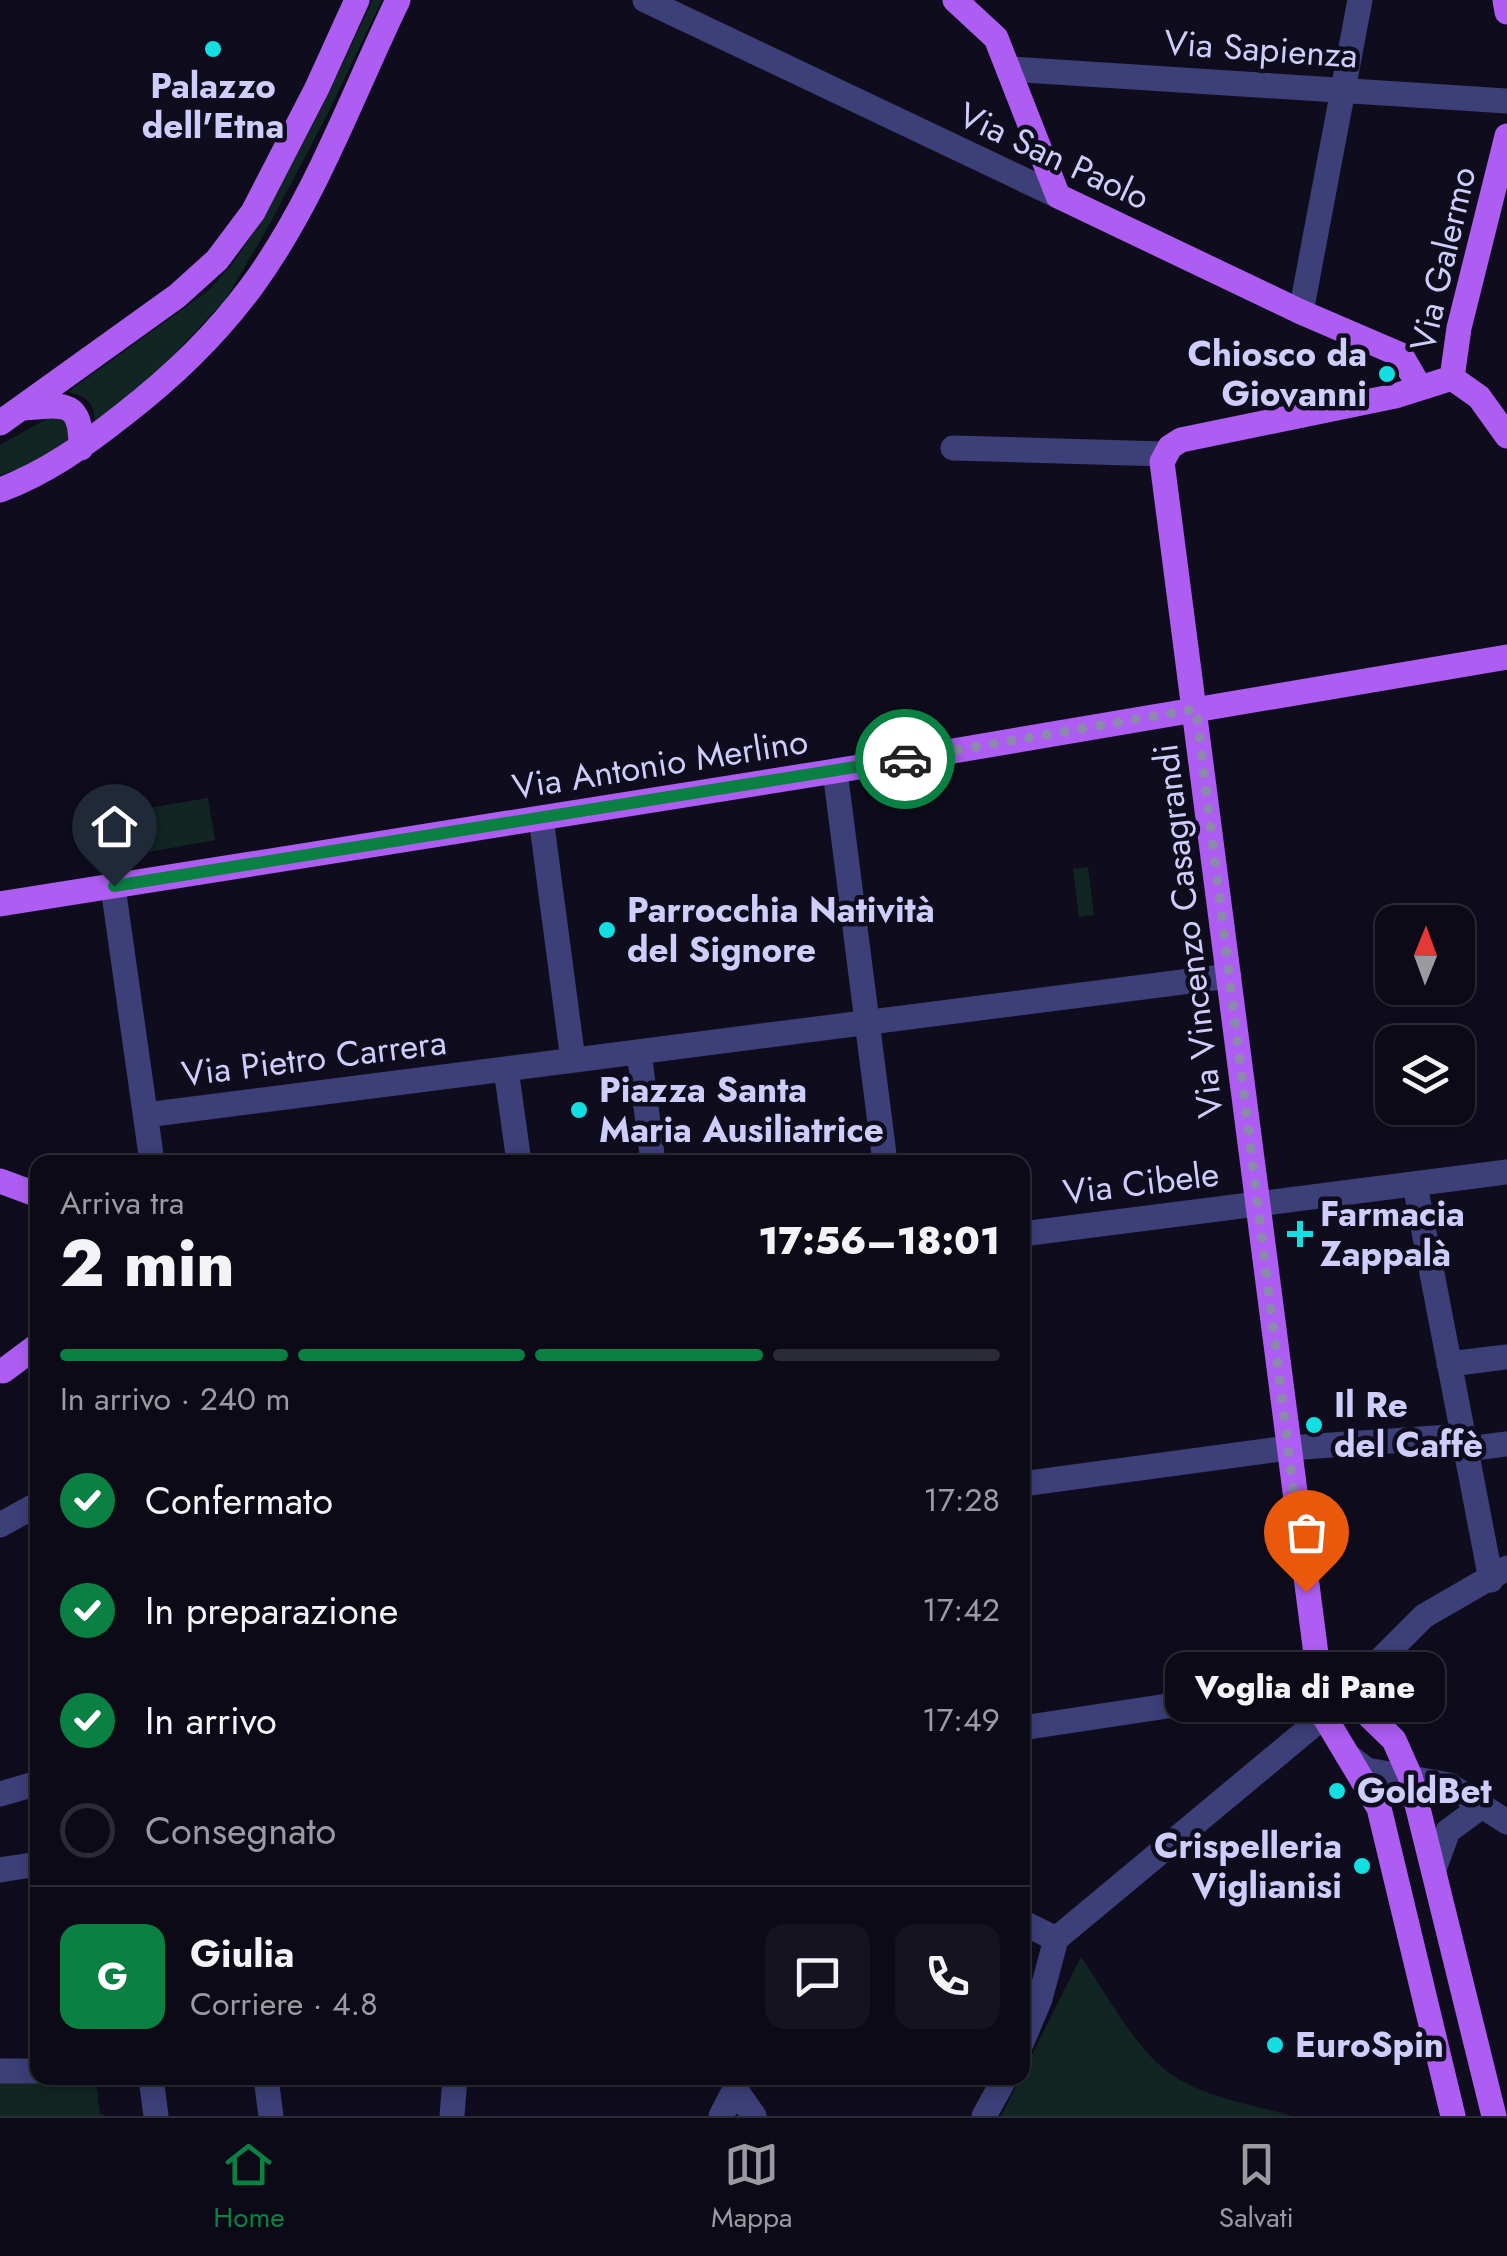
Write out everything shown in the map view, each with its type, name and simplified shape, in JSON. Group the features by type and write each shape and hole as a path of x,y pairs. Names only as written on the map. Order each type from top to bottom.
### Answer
{"main road":[{"path":"0,424 176,296 217,260 252,212 317,88 356,0"},
{"path":"0,490 81,448 171,378 252,286 311,186 398,0"},
{"path":"956,0 996,38 1058,196"},
{"path":"1505,0 1507,12"},
{"name":"Via Galermo","path":"1507,136 1458,328 1452,378 1478,396 1507,436"},
{"name":"Via San Paolo","path":"1058,196 1301,312 1401,355 1419,386"},
{"path":"1164,454 1181,440 1395,396 1452,378"},
{"path":"22,408 62,404 76,412 81,426 81,448"},
{"name":"Via Vincenzo Casagrandi","path":"1164,454 1162,472 1196,709 1324,1716 1379,1808 1452,2116"},
{"name":"Via Antonio Merlino","path":"0,904 835,771 1507,657"},
{"path":"0,1182 30,1192"},
{"path":"2,1372 30,1351"},
{"path":"2,1372 30,1361"},
{"path":"1317,1674 1348,1694 1394,1740 1410,1776 1494,2116"}],"street":[{"name":"Via San Paolo","path":"645,0 675,6 1058,196"},
{"path":"1301,312 1360,0"},
{"name":"Via Sapienza","path":"1010,69 1507,100"},
{"path":"953,448 1164,454"},
{"path":"835,771 885,1155"},
{"path":"542,818 572,1050"},
{"path":"114,886 151,1155"},
{"path":"654,1155 646,1050 1229,976"},
{"name":"Via Pietro Carrera","path":"146,1115 498,1070 572,1050 646,1050"},
{"path":"498,1070 517,1155"},
{"name":"Via Cibele","path":"1030,1233 1507,1172"},
{"path":"1030,2023 1056,1938 1324,1716 1424,1616 1499,1574 1465,1442 1415,1185"},
{"path":"1450,1364 1507,1357"},
{"path":"1030,1483 1288,1448 1507,1444"},
{"path":"0,1525 30,1508"},
{"path":"1030,1727 1317,1674"},
{"path":"1343,1752 1367,1770 1450,1785 1507,1822"},
{"path":"0,1794 30,1785"},
{"path":"1434,1869 1448,1831 1482,1806"},
{"path":"0,1870 30,1865"},
{"path":"1030,1929 1056,1938"},
{"path":"0,2071 30,2071"},
{"path":"152,2085 156,2116"},
{"path":"267,2085 271,2116"},
{"path":"452,2116 454,2085"},
{"path":"721,2116 733,2085"},
{"path":"735,2085 754,2116"},
{"path":"984,2116 1001,2085"}],"green space":[{"path":"373,0 382,0 327,115 226,299 159,370 95,423 89,402 68,392 209,290 231,266 260,223 319,113"},
{"path":"50,417 66,420 71,435 66,443 40,460 0,475 0,445"},
{"path":"208,798 215,840 132,855 125,812"},
{"path":"1088,867 1094,915 1079,917 1073,869"},
{"path":"1081,1957 1134,2037 1172,2075 1215,2095 1292,2116 1001,2116 1017,2085 1030,2085 1030,2058"},
{"path":"0,2081 96,2085 100,2113 107,2116 0,2116"}],"way so far":[{"path":"905,759 1196,709 1306,1592"}],"place":[{"name":"Palazzo dell'Etna","path":"213,49"},
{"name":"Chiosco da Giovanni","path":"1387,374"},
{"name":"Parrocchia Natività del Signore","path":"607,930"},
{"name":"Piazza Santa Maria Ausiliatrice","path":"579,1110"},
{"name":"Farmacia Zappalà","path":"1300,1234"},
{"name":"Il Re del Caffè","path":"1314,1425"},
{"name":"Voglia di Pane","path":"1306,1592"},
{"name":"GoldBet","path":"1337,1791"},
{"name":"Crispelleria Viglianisi","path":"1362,1866"},
{"name":"EuroSpin","path":"1275,2045"}],"route":[{"path":"114,886 905,759"}]}
